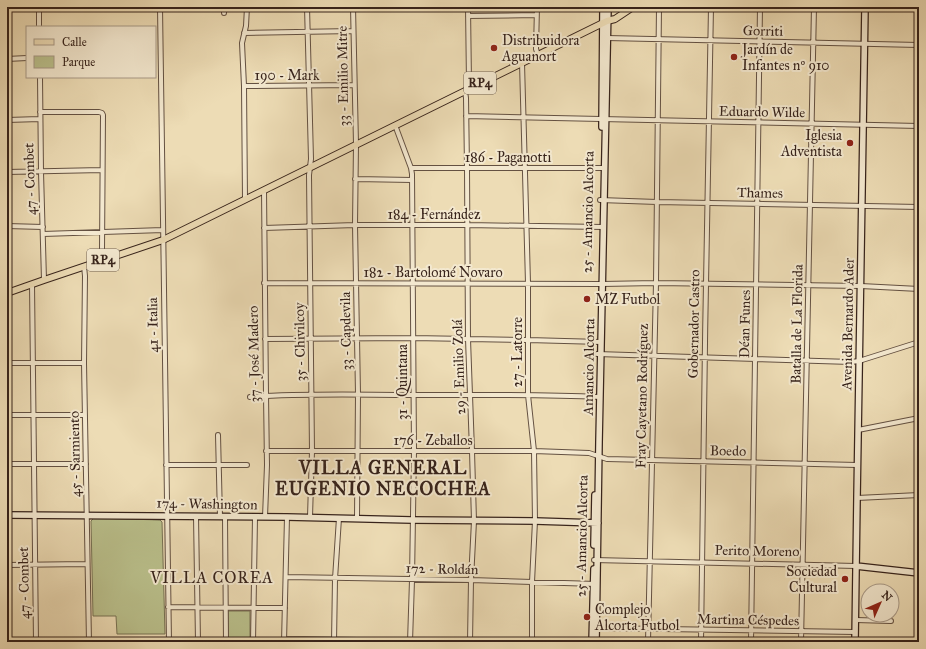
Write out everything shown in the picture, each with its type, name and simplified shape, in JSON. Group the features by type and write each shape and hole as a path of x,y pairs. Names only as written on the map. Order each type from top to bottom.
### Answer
{"main road":[{"path":"604,7 607,38 604,119"},
{"path":"606,22 608,7"},
{"name":"RP4","path":"606,22 625,7"},
{"name":"RP4","path":"7,293 163,240 467,89 615,19 633,7"},
{"name":"Avenida Bernardo Ader","path":"855,642 866,7"},
{"name":"25 - Amancio Alcorta","path":"599,342 606,22"},
{"name":"Amancio Alcorta","path":"597,455 599,342"},
{"name":"25 - Amancio Alcorta","path":"596,560 597,455"},
{"name":"174 - Washington","path":"7,515 287,517 596,523"},
{"path":"595,584 596,560"},
{"name":"Perito Moreno","path":"856,566 919,572"},
{"name":"25 - Amancio Alcorta","path":"592,642 595,628 595,584"},
{"path":"595,628 596,642"}],"street":[{"path":"39,7 39,26"},
{"name":"41 - Italia","path":"160,7 169,642"},
{"path":"224,7 224,13"},
{"path":"245,199 242,43 246,26 247,7"},
{"name":"35 - Chivilcoy","path":"307,7 311,158 309,175 312,451 310,518"},
{"name":"33 - Emilio Mitre","path":"353,7 356,144"},
{"name":"29 - Emilio Zolá","path":"468,7 469,83 467,89 466,116 468,339 474,521 470,642"},
{"path":"536,7 536,49 538,55"},
{"name":"Fray Cayetano Rodríguez","path":"648,642 656,283 659,7"},
{"name":"Gobernador Castro","path":"701,642 704,358 711,7"},
{"name":"Déan Funes","path":"751,642 760,7"},
{"name":"Batalla de La Florida","path":"801,642 814,7"},
{"path":"468,16 536,15"},
{"path":"244,33 353,32"},
{"name":"Gorriti","path":"607,38 919,45"},
{"path":"7,59 26,58"},
{"name":"27 - Latorre","path":"522,63 526,168 528,395 534,451 535,521 532,582 532,642"},
{"name":"47 - Combet","path":"40,78 44,280"},
{"name":"190 - Mark","path":"244,86 354,85"},
{"path":"40,112 102,113 102,250 104,259"},
{"name":"Eduardo Wilde","path":"466,116 919,126"},
{"path":"7,120 40,119"},
{"name":"31 - Quintana","path":"395,125 411,168 412,180 414,450 410,641"},
{"name":"33 - Capdevila","path":"356,144 355,225 358,394 357,518"},
{"name":"186 - Paganotti","path":"411,168 603,168"},
{"path":"7,172 102,170"},
{"path":"355,179 412,180"},
{"name":"37 - José Madero","path":"264,190 267,464 266,517"},
{"name":"Thames","path":"602,200 919,207"},
{"name":"184 - Fernández","path":"264,228 355,225 602,226"},
{"path":"7,226 43,226"},
{"path":"43,234 163,230"},
{"name":"45 - Sarmiento","path":"84,266 88,642"},
{"name":"182 - Bartolomé Novaro","path":"264,283 656,283 861,286 919,289"},
{"name":"47 - Combet","path":"32,284 36,642"},
{"path":"265,339 413,338 599,342"},
{"path":"599,355 851,362 859,361 919,342"},
{"path":"7,363 84,363"},
{"path":"250,397 311,394 528,395 598,397"},
{"path":"7,415 85,415"},
{"path":"858,430 919,418"},
{"path":"218,434 223,517 226,642"},
{"name":"176 - Zeballos","path":"266,451 534,451 589,453 597,455"},
{"name":"Boedo","path":"597,455 607,459 857,465"},
{"path":"7,464 86,464"},
{"path":"166,465 246,465"},
{"path":"857,498 919,496"},
{"path":"196,516 198,642"},
{"path":"253,642 255,517"},
{"path":"287,517 284,640 504,642"},
{"path":"334,641 335,579 339,518"},
{"name":"Perito Moreno","path":"596,560 856,566"},
{"path":"7,565 87,564"},
{"name":"172 - Roldán","path":"286,578 471,580 595,584"},
{"path":"168,607 285,608"},
{"path":"856,620 860,620"},
{"name":"Martina Céspedes","path":"595,628 855,632"},
{"path":"24,642 169,642"}],"green space":[{"path":"94,518 160,520 162,522 165,634 117,634 116,616 93,616 91,521"},
{"path":"228,611 250,611 250,640 228,639"}],"place":[{"name":"Distribuidora Aguanort","path":"494,48"},
{"name":"Jardín de Infantes nº 910","path":"734,57"},
{"name":"Iglesia Adventista","path":"850,143"},
{"name":"MZ Futbol","path":"587,299"},
{"name":"Sociedad Cultural","path":"845,579"},
{"name":"Complejo Alcorta Futbol","path":"587,617"}],"district":[{"name":"VILLA GENERAL EUGENIO NECOCHEA","path":"383,478"},
{"name":"VILLA COREA","path":"212,577"}]}
